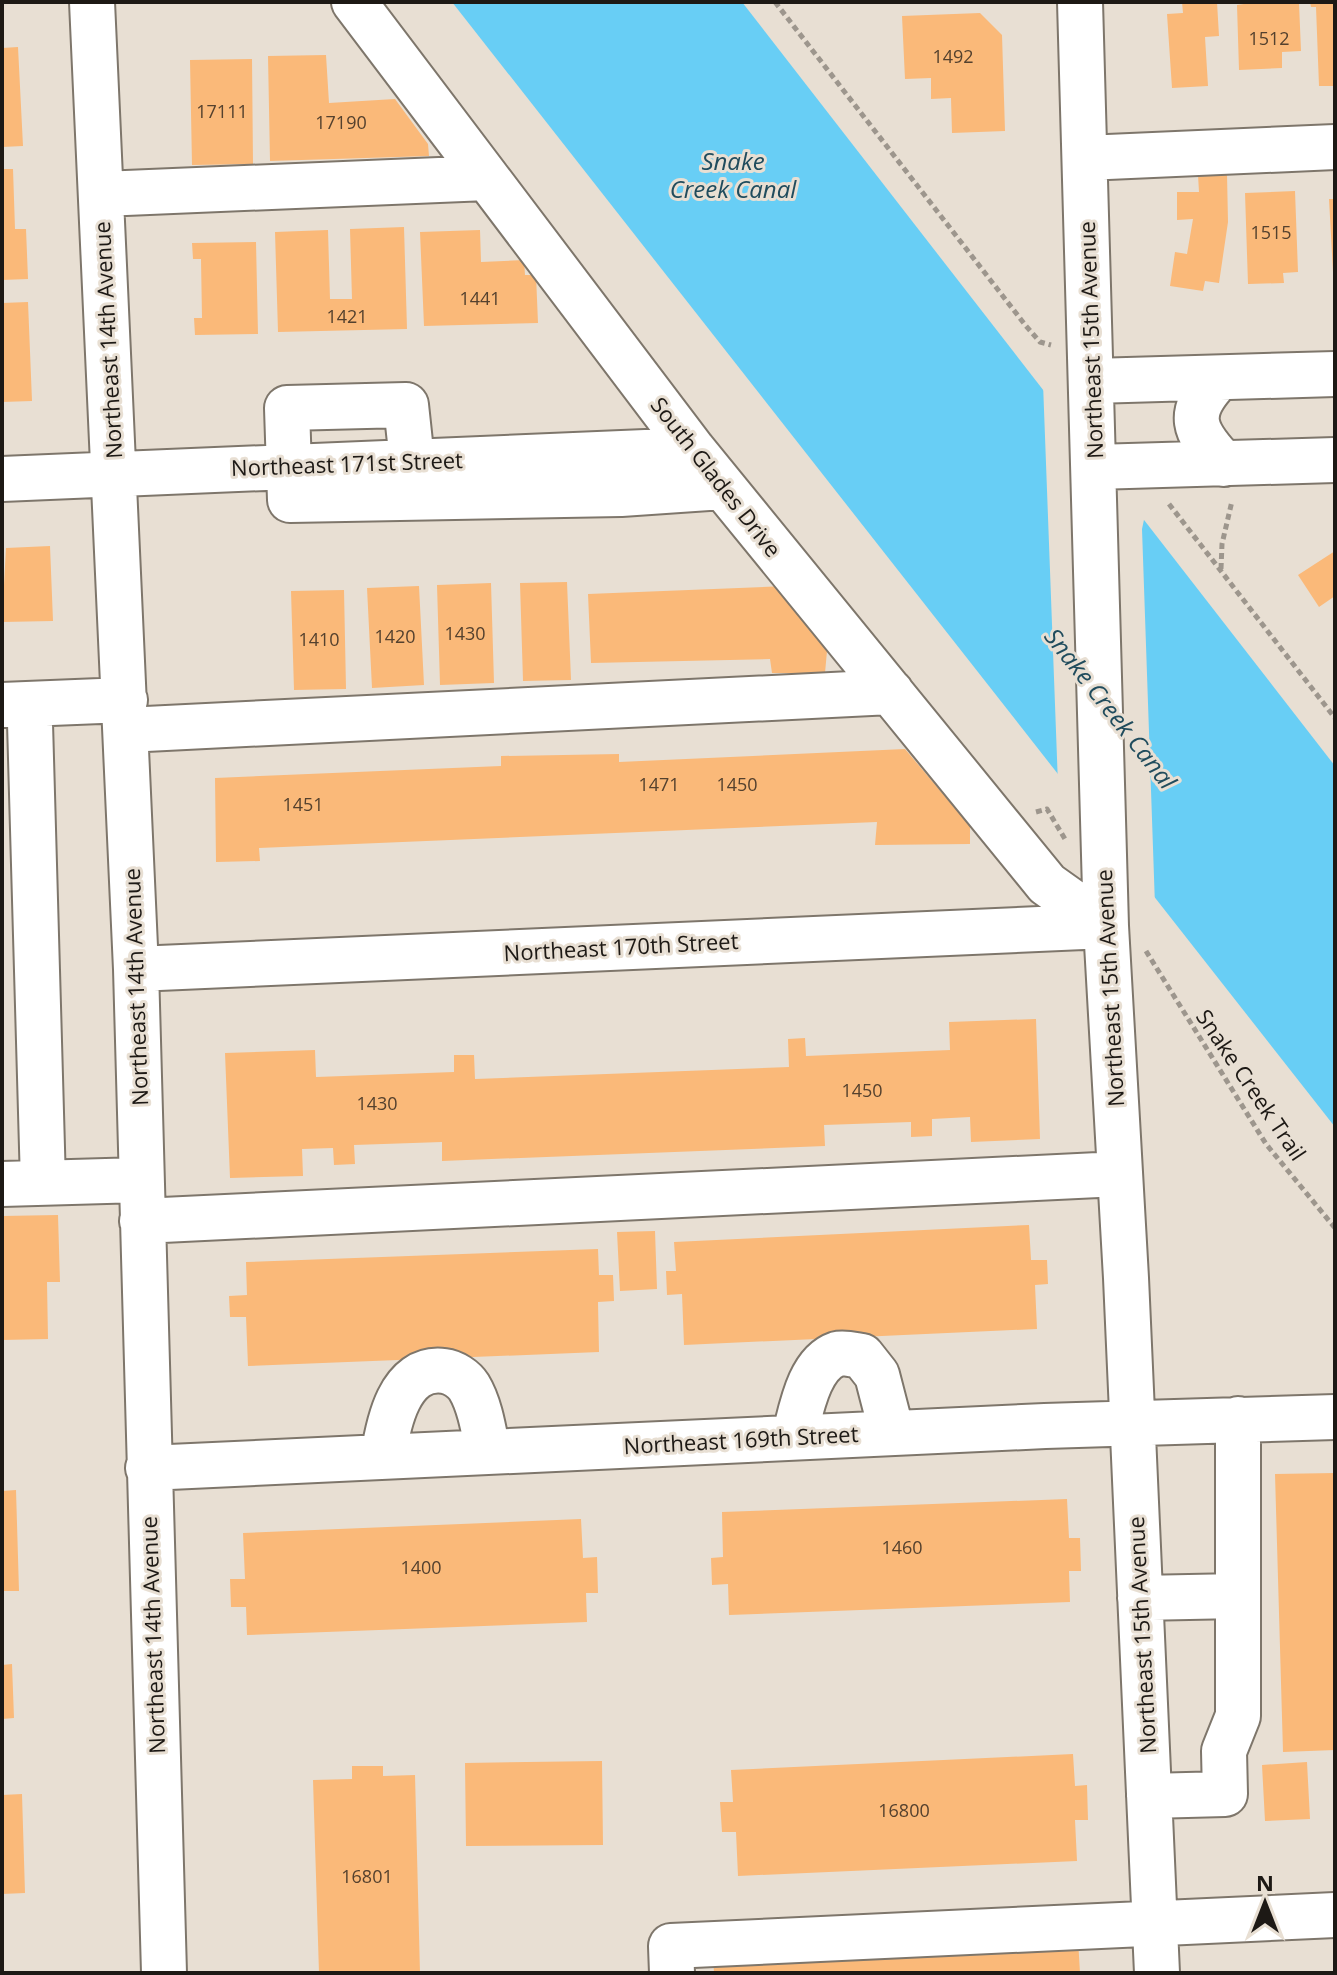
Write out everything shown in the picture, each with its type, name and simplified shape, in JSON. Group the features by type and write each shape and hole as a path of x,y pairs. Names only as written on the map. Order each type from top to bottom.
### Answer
{"street":[{"name":"Northeast 14th Avenue","path":"92,2 136,969 164,1973"},
{"name":"South Glades Drive","path":"354,2 693,450 1047,884 1105,906"},
{"name":"Northeast 15th Avenue","path":"1080,2 1093,381 1106,457 1105,906 1157,1973"},
{"path":"1085,158 1335,147"},
{"path":"102,194 487,178"},
{"path":"1093,381 1335,374"},
{"path":"1218,379 1202,397 1196,424 1228,481"},
{"path":"412,461 406,405 287,408 290,500 619,473 723,487"},
{"name":"Northeast 171st Street","path":"2,479 412,461 619,473 693,450"},
{"path":"1106,457 1228,481 1335,460"},
{"path":"891,692 125,715 16,714 38,1183 142,1201 1119,1174"},
{"name":"Northeast 170th Street","path":"136,969 1105,906"},
{"path":"794,1437 806,1395 817,1374 824,1362 839,1353 862,1356 877,1375 892,1433"},
{"path":"383,1457 390,1417 404,1390 418,1376 435,1370 452,1372 468,1386 488,1452"},
{"name":"Northeast 169th Street","path":"148,1468 1132,1422 1335,1417"},
{"path":"1149,1796 1225,1794 1224,1751 1238,1716 1238,1419"},
{"path":"1140,1598 1238,1596"},
{"path":"672,1960 1156,1924 1335,1915"}],"path":[{"path":"775,2 1026,326 1040,342 1053,346"},
{"path":"1221,570 1228,481"},
{"path":"1161,497 1335,718"},
{"name":"Snake Creek Trail","path":"1148,955 1266,1144 1335,1228"}],"water":[{"name":"Snake Creek Canal","path":"452,2 742,2 1335,766 1335,1127"}],"pier":[{"path":"1043,383 1145,515 1142,529 1155,906 1058,785"}],"building":[{"path":"1182,2 1217,2 1219,36 1205,37 1208,86 1172,88 1167,14 1183,13"},
{"path":"1310,2 1335,2 1335,86 1319,86 1316,7 1311,7"},
{"path":"1299,3 1301,51 1282,52 1282,68 1239,70 1237,5"},
{"path":"980,13 1002,35 1005,131 952,133 951,98 931,99 931,78 905,79 902,16"},
{"path":"18,47 23,146 2,147 2,48"},
{"path":"326,55 329,103 395,99 428,144 429,156 270,161 268,56"},
{"path":"252,59 253,164 192,165 190,60"},
{"path":"2,169 13,169 15,229 26,229 28,279 2,280"},
{"path":"1227,174 1228,222 1219,283 1205,281 1203,291 1170,286 1175,252 1187,254 1193,219 1177,220 1177,192 1199,192 1198,175"},
{"path":"1295,191 1298,272 1283,273 1284,283 1248,284 1245,193"},
{"path":"1329,199 1335,199 1335,272 1333,272"},
{"path":"404,227 407,329 278,332 275,232 328,230 330,299 352,299 350,229"},
{"path":"480,230 481,262 524,260 525,275 536,275 538,323 424,326 420,232"},
{"path":"256,242 258,334 195,335 194,318 202,318 201,259 193,259 192,243"},
{"path":"28,302 32,401 2,402 2,303"},
{"path":"50,546 53,621 2,622 6,548"},
{"path":"1335,551 1335,596 1319,607 1298,575"},
{"path":"567,582 571,680 523,681 520,583"},
{"path":"491,583 494,683 440,685 437,585"},
{"path":"419,586 424,685 372,688 367,588"},
{"path":"786,586 784,596 827,651 825,673 772,673 770,659 591,663 588,594"},
{"path":"344,590 346,689 294,690 291,591"},
{"path":"905,749 970,826 970,844 875,845 877,822 259,848 260,861 216,862 215,778 501,766 501,756 619,754 619,762"},
{"path":"1036,1019 1040,1139 971,1142 970,1117 932,1119 932,1136 911,1137 911,1122 824,1125 825,1146 442,1161 442,1142 354,1145 355,1164 334,1165 333,1148 302,1149 303,1176 230,1178 225,1053 315,1050 316,1077 454,1072 454,1055 474,1055 475,1079 789,1067 788,1039 805,1038 806,1056 950,1050 949,1022"},
{"path":"58,1215 60,1282 47,1282 48,1339 2,1340 2,1216"},
{"path":"1029,1225 1031,1260 1047,1260 1048,1284 1035,1285 1037,1329 684,1345 682,1294 667,1295 666,1271 676,1271 674,1242"},
{"path":"655,1231 657,1289 620,1291 617,1232"},
{"path":"598,1249 599,1275 613,1275 614,1301 598,1302 599,1352 248,1366 246,1317 230,1317 229,1296 247,1295 246,1262"},
{"path":"1335,1473 1335,1750 1283,1752 1275,1474"},
{"path":"16,1490 19,1591 2,1591 2,1491"},
{"path":"1067,1499 1069,1538 1080,1538 1081,1571 1069,1571 1070,1602 729,1615 728,1584 712,1585 711,1558 723,1557 722,1512"},
{"path":"581,1519 583,1558 597,1557 598,1593 586,1593 587,1622 247,1635 246,1607 231,1607 230,1579 245,1579 243,1533"},
{"path":"12,1664 14,1718 2,1719 2,1665"},
{"path":"1073,1754 1075,1786 1087,1785 1088,1820 1075,1820 1077,1861 738,1876 736,1832 722,1832 720,1802 733,1802 731,1770"},
{"path":"602,1761 603,1845 466,1846 465,1763"},
{"path":"1307,1762 1310,1819 1265,1821 1262,1765"},
{"path":"352,1766 383,1766 383,1776 415,1775 420,1973 319,1973 313,1780 352,1779"},
{"path":"22,1794 25,1893 2,1894 2,1795"},
{"path":"1078,1939 1080,1973 714,1973 713,1956"}]}
